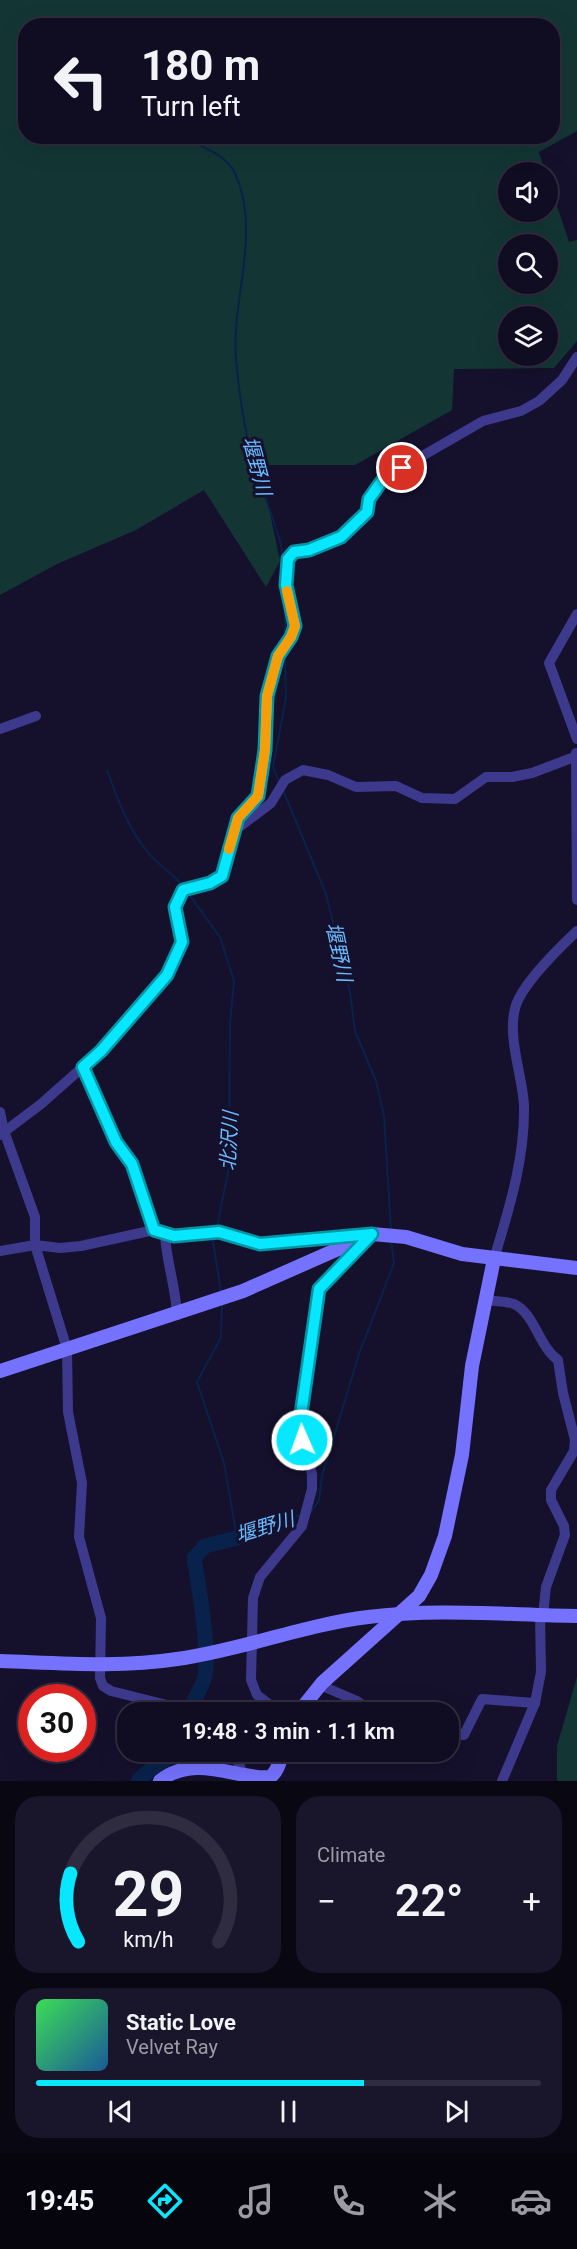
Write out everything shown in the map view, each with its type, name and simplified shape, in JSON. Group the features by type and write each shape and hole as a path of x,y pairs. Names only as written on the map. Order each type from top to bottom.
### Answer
{"street":[{"path":"2,1133 41,1104 101,1051 172,966 182,942 175,907 187,889 222,876 238,818 258,796 265,750 267,696 280,653 295,626 286,576 288,559 294,552 309,550 341,537 367,512 369,499 384,478 483,421 521,411 539,401 562,380 577,357"},
{"path":"577,614 549,663 577,739"},
{"path":"0,729 36,716"},
{"path":"234,831 271,803 285,781 303,770 328,775 356,787 396,786 422,798 455,799 486,777 512,777 532,773 576,754 577,900"},
{"path":"307,1702 320,1685 419,1596 431,1575 445,1536 462,1455 472,1366 485,1300 494,1259 519,1175 524,1105 514,1044 516,1005 544,962 577,931"},
{"path":"83,1067 116,1142 132,1164 159,1232 176,1297 177,1315"},
{"path":"0,1112 2,1133 35,1217 35,1245 67,1350 68,1412 82,1483 78,1537 101,1618 99,1665 103,1686 111,1691 155,1702"},
{"path":"0,1251 35,1245 60,1248 81,1246 159,1232 174,1236 215,1232 260,1244 384,1235 462,1254 577,1268"},
{"path":"0,1371 177,1315 384,1235"},
{"path":"266,1702 256,1695 249,1666 253,1598 260,1577 295,1537 303,1521 312,1489 312,1474 299,1428 319,1289 384,1235"},
{"path":"485,1300 514,1304 529,1321 550,1354 558,1360 563,1393 574,1429 574,1451 551,1490 551,1500 564,1526 565,1534 546,1587 541,1615 541,1672 535,1703 530,1721 502,1781"},
{"path":"0,1661 99,1665 149,1663 190,1657 321,1625 400,1614 577,1616"},
{"path":"320,1685 358,1702"},
{"path":"459,1735 464,1735 482,1699 535,1703"},
{"path":"238,1762 245,1780"},
{"path":"160,1781 172,1773 186,1770 245,1780 272,1779 280,1762"}],"green space":[{"path":"0,0 577,0 577,131 560,140 560,18 18,18 18,144 553,144 539,152 542,162 498,162 498,222 558,222 558,209 569,242 577,240 577,341 558,363 558,306 498,306 498,366 556,366 554,368 454,369 452,410 355,465 260,465 280,561 266,587 204,490 136,530 57,564 0,595"},
{"path":"577,1677 577,1781 557,1781 557,1746"}],"waterway":[{"name":"堰野川","path":"196,144 218,155 231,166 243,196 246,242 236,336 237,371 250,446 281,545 281,586"},
{"name":"堰野川","path":"285,604 285,640"},
{"name":"堰野川","path":"279,782 273,767 286,698 285,655"},
{"name":"北沢川","path":"107,770 123,812 139,841 150,855 183,886"},
{"name":"堰野川","path":"283,790 326,894 350,992 355,1031 376,1081 384,1116 391,1232"},
{"name":"北沢川","path":"188,893 220,937 234,981 230,1023 229,1167 217,1227"},
{"name":"北沢川","path":"215,1236 213,1241 221,1292"},
{"name":"堰野川","path":"310,1513 319,1501 322,1476 359,1354 394,1263 391,1240"},
{"name":"北沢川","path":"222,1304 221,1337 197,1382 224,1463 237,1538 274,1527 285,1519 302,1515"},
{"name":"堰野川","path":"193,1702 206,1669 203,1620 194,1558 205,1546 237,1538"},
{"name":"堰野川","path":"138,1781 162,1762"}],"slow traffic":[{"path":"229,849 238,818 258,796 265,750 267,696 278,656 291,637 295,626 287,591"}],"route":[{"path":"302,1440 299,1428 319,1289 372,1234 260,1244 219,1232 174,1236 154,1230 141,1184 132,1164 116,1142 83,1067 101,1051 167,975 182,942 175,907 183,890 210,883 222,876 238,818 258,796 265,750 267,696 278,656 291,637 295,626 286,585 288,559 294,552 309,550 341,537 367,512 369,499 384,478 402,468"}]}
